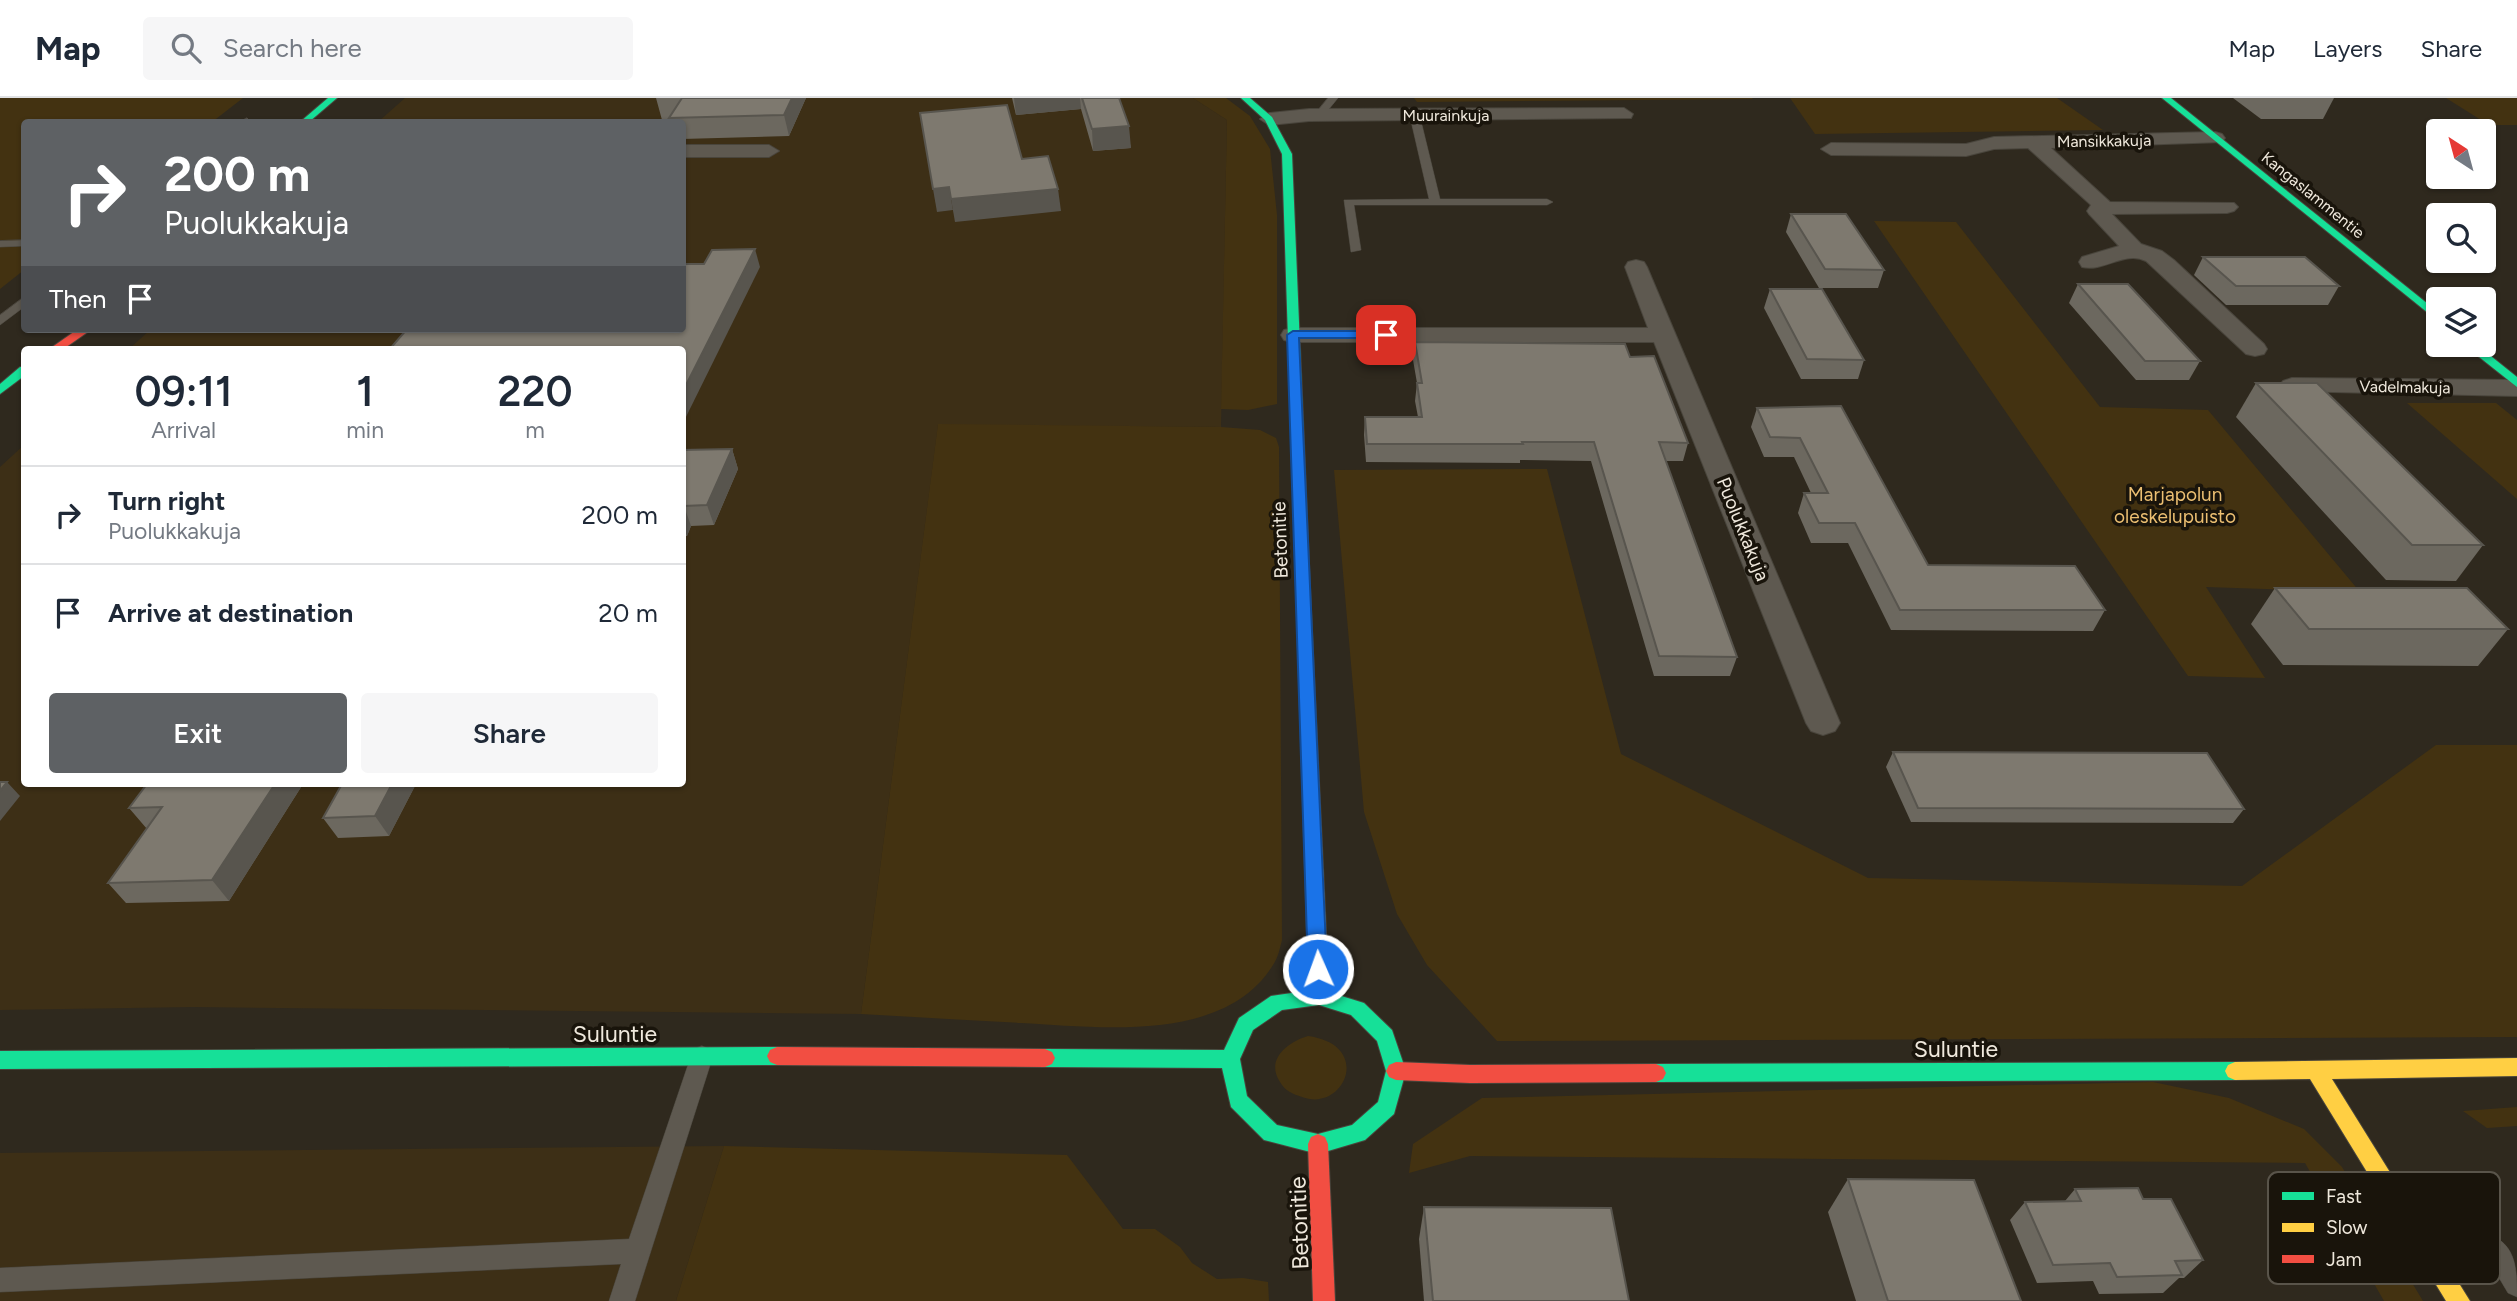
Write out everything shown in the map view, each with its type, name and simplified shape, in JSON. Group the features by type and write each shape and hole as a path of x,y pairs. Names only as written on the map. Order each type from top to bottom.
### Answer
{"street":[{"path":"308,119 333,98"},
{"name":"Betonitie","path":"1244,98 1269,119 1287,154 1319,997"},
{"name":"Kangaslammentie","path":"2166,98 2426,308"},
{"name":"Muurainkuja","path":"1269,119 1329,106 1624,114"},
{"name":"Mansikkakuja","path":"1831,149 1966,150 1994,143 2215,138"},
{"path":"2034,142 2099,201 2100,215 2134,250"},
{"path":"686,151 769,151"},
{"path":"2101,208 2227,207"},
{"path":"2090,262 2124,250 2134,250 2159,258 2255,349"},
{"name":"Puolukkakuja","path":"1636,267 1823,723"},
{"path":"43,346 55,333"},
{"path":"62,346 81,333"},
{"path":"1293,335 1663,335"},
{"path":"2485,357 2517,383"},
{"path":"0,390 21,372"},
{"name":"Vadelmakuja","path":"2292,386 2517,388"},
{"path":"1319,997 1357,1009 1385,1036 1396,1071 1387,1107 1358,1133 1318,1144 1270,1133 1238,1100 1230,1059 1246,1024 1278,1002 1319,997"},
{"name":"Suluntie","path":"0,1060 702,1056 1230,1059"},
{"name":"Suluntie","path":"1396,1071 1470,1074 2316,1071 2517,1067"},
{"path":"2316,1071 2379,1172"},
{"name":"Betonitie","path":"1318,1144 1324,1301"},
{"path":"2448,1284 2459,1301"}],"lane":[{"path":"1416,121 1435,202"},
{"path":"1355,250 1348,202 1547,202"},
{"path":"0,244 21,243"},
{"path":"0,321 21,304"},
{"path":"622,1301 702,1056"},
{"path":"0,1280 637,1251"},
{"path":"2500,1258 2517,1284"}],"shaded area":[{"path":"405,98 1193,98 1227,120 1221,427 938,425 861,1014 193,1007 0,1010 0,467 21,448 21,787 686,787 686,346 132,346 147,333 686,333 686,119 381,119"},
{"path":"724,1146 676,1301 0,1301 0,1153"}],"green space":[{"path":"0,98 243,98 216,119 21,119 21,272 0,289"},
{"path":"1193,98 1226,98 1250,116 1270,149 1277,215 1277,404 1248,410 1221,409 1227,120"},
{"path":"1414,98 1752,98 1753,99 1417,102"},
{"path":"1790,98 2057,98 2103,130 1815,134"},
{"path":"2446,98 2517,98 2517,125 2496,125 2496,119 2479,119"},
{"name":"Marjapolun oleskelupuisto","path":"1874,221 1956,222 2100,407 2208,410 2360,592 2206,587 2265,678 2188,676"},
{"path":"2407,403 2496,403 2517,420 2517,499"},
{"path":"938,424 1221,427 1260,430 1276,438 1279,447 1282,940 1275,962 1252,990 1224,1008 1193,1019 1122,1027 861,1014"},
{"path":"1547,469 1621,754 1868,878 2242,886 2436,745 2517,745 2517,1037 1497,1041 1427,965 1397,914 1364,812 1334,470"},
{"path":"1308,1036 1328,1042 1341,1052 1346,1063 1346,1076 1340,1087 1330,1095 1317,1099 1290,1092 1276,1074 1277,1059 1286,1047"},
{"path":"2153,1082 2229,1098 2304,1129 2345,1172 2310,1172 2305,1163 1470,1156 1409,1173 1413,1144 1482,1098"},
{"path":"2517,1107 2517,1126 2487,1128 2463,1111"},
{"path":"724,1146 1067,1155 1123,1229 1155,1229 1180,1247 1192,1263 1217,1279 1243,1278 1268,1282 1269,1301 676,1301"},
{"path":"2374,1284 2413,1284 2423,1301 2384,1301"}],"building":[{"path":"682,98 792,98 784,115 669,118"},
{"path":"1082,98 1119,98 1129,126 1092,129"},
{"path":"1007,105 1022,159 1048,156 1058,189 951,199 949,187 933,189 920,113"},
{"path":"1791,214 1846,214 1884,270 1825,269"},
{"path":"755,249 686,385 686,346 392,346 404,333 686,333 686,264 704,264 712,250"},
{"path":"2203,257 2305,257 2339,286 2236,286"},
{"path":"2078,284 2128,284 2200,361 2145,361"},
{"path":"1770,289 1822,289 1864,360 1807,359"},
{"path":"1415,342 1625,344 1630,357 1654,356 1688,443 1659,442 1737,657 1659,656 1594,442 1367,444 1365,417 1422,417 1417,383 1422,383"},
{"path":"2256,383 2317,383 2483,545 2412,545"},
{"path":"1841,406 1928,565 2075,566 2105,610 1900,610 1855,523 1819,523 1804,493 1828,493 1800,438 1770,437 1757,408"},
{"path":"732,449 707,505 686,506 686,450"},
{"path":"2275,588 2467,588 2508,629 2309,629"},
{"path":"1893,752 2207,753 2244,809 1918,808"},
{"path":"0,782 7,782 0,791"},
{"path":"145,787 273,787 212,880 108,883 162,807 129,808"},
{"path":"340,787 390,787 375,816 323,818"},
{"path":"1848,1179 1974,1180 2021,1301 1888,1301"},
{"path":"2138,1188 2143,1199 2171,1199 2203,1260 2175,1261 2182,1275 2117,1277 2110,1263 2053,1265 2025,1202 2081,1201 2075,1189"},
{"path":"1424,1207 1611,1208 1629,1301 1433,1301"}],"traffic: fast":[{"path":"308,119 333,98"},
{"path":"1245,98 1269,119 1287,154 1303,587"},
{"path":"2166,98 2426,308"},
{"path":"2485,357 2517,383"},
{"path":"0,390 21,372"},
{"path":"1319,997 1357,1009 1385,1036 1396,1071 1387,1107 1358,1133 1318,1144 1271,1133 1238,1100 1230,1059 1246,1024 1278,1002 1319,997"},
{"path":"0,1060 777,1056"},
{"path":"1045,1058 1230,1059"},
{"path":"1656,1073 2235,1071"}],"traffic: slow":[{"path":"1303,587 1319,997"},
{"path":"2235,1071 2517,1067"},
{"path":"2316,1071 2379,1172"},
{"path":"2448,1284 2459,1301"}],"traffic: jam":[{"path":"60,346 80,333"},
{"path":"777,1056 1045,1058"},
{"path":"1396,1071 1470,1074 1656,1073"},
{"path":"1318,1144 1324,1301"}],"route":[{"path":"1318,969 1293,335 1386,335"}]}
